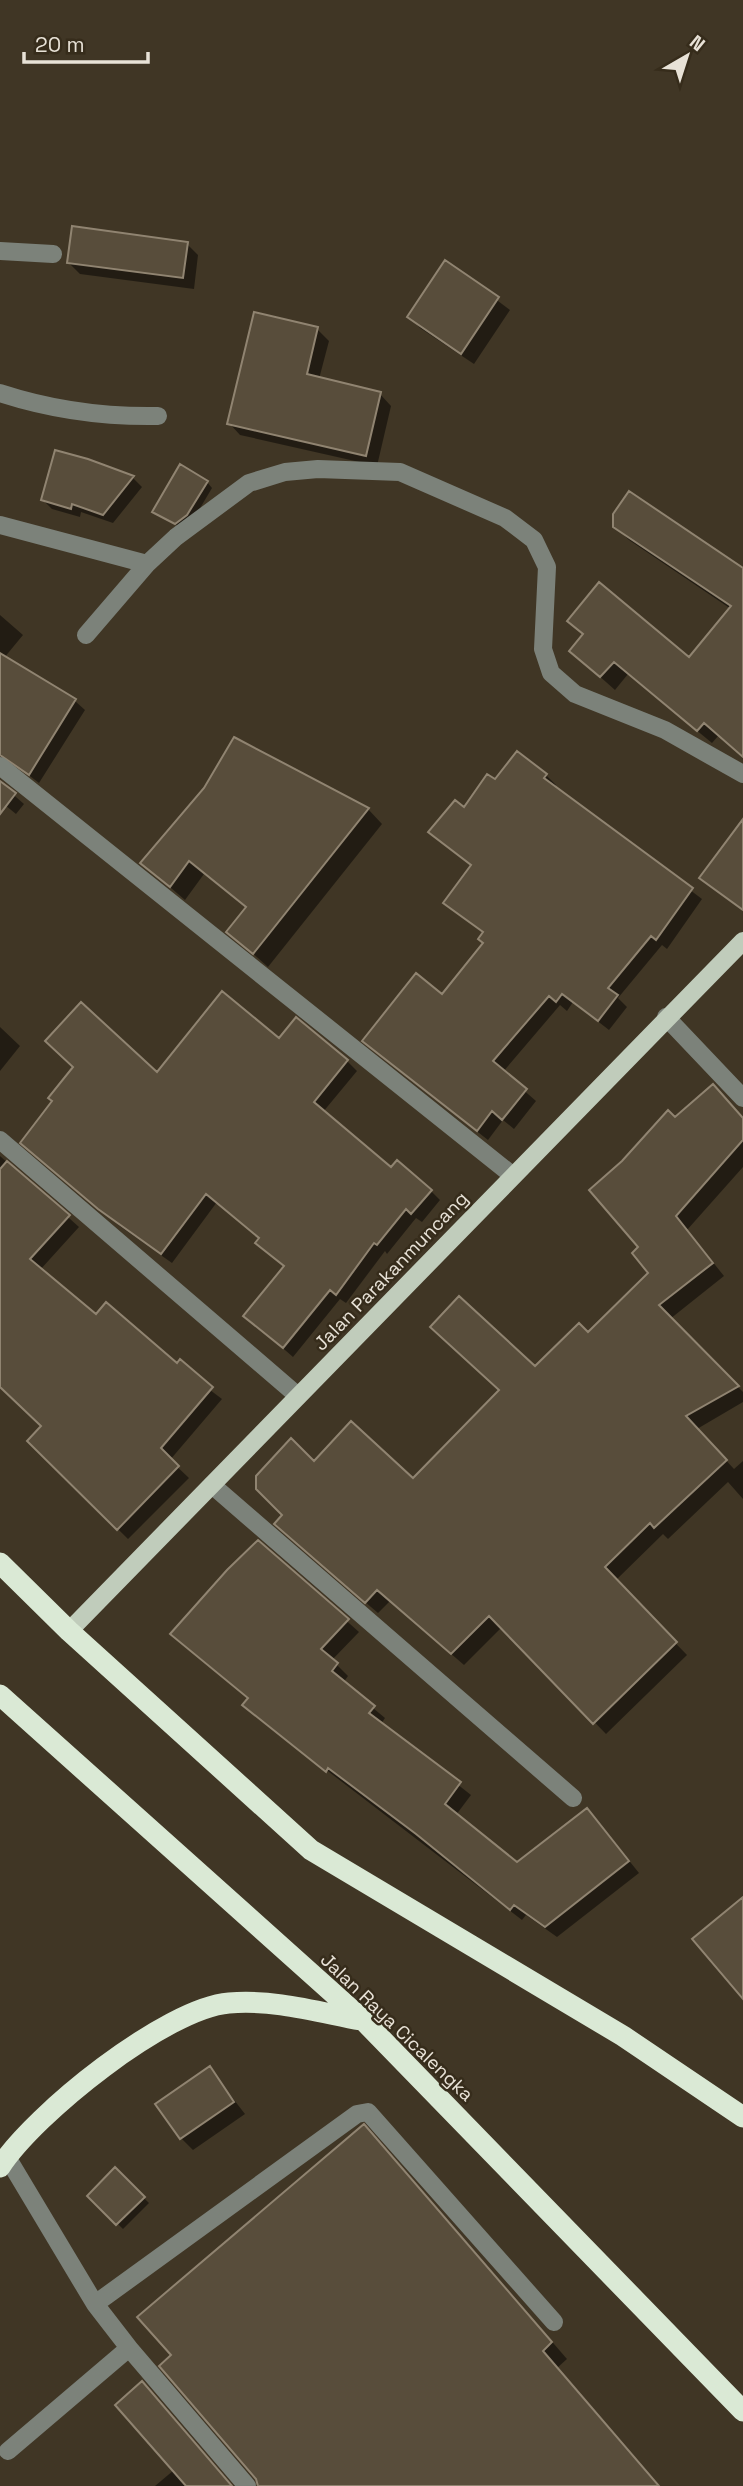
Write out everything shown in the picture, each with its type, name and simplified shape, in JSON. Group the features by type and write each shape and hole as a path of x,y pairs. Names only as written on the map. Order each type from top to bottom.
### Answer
{"highway":[{"path":"0,1563 69,1631 311,1850 623,2036 743,2117"},
{"name":"Jalan Raya Cicalengka","path":"0,1695 363,2020 743,2411"},
{"path":"3,2162 60,2104 139,2041 204,2008 227,2003 256,2002 363,2020"}],"main road":[{"name":"Jalan Parakanmuncang","path":"69,1631 743,941"}],"street":[{"path":"0,251 52,254"},
{"path":"0,393 32,404 113,417 158,416"},
{"path":"86,635 147,564 176,537 248,483 285,472 318,469 400,472 505,518 534,540 547,567 543,649 551,673 575,694 652,725 743,774"},
{"path":"0,525 147,564"},
{"path":"0,766 512,1175"},
{"path":"666,1017 743,1098"},
{"path":"0,1140 298,1396"},
{"path":"212,1485 573,1798"},
{"path":"95,2304 357,2114 368,2112 554,2322"},
{"path":"3,2162 95,2304 129,2348 247,2486"},
{"path":"8,2451 129,2348"}],"building":[{"path":"72,226 188,242 183,278 67,263"},
{"path":"445,260 499,297 461,354 407,317"},
{"path":"254,312 318,327 307,374 381,392 366,456 227,424"},
{"path":"55,450 134,476 103,515 72,504 71,509 41,500"},
{"path":"180,464 208,481 187,515 175,524 152,512"},
{"path":"629,491 743,568 743,757 704,723 697,731 614,662 600,677 569,651 583,634 567,621 599,582 689,657 731,606 613,527 613,514"},
{"path":"0,653 76,699 29,775 0,755"},
{"path":"234,737 369,808 253,954 226,932 246,907 189,861 170,887 140,863 204,788"},
{"path":"517,751 547,774 544,778 693,888 656,940 651,936 608,988 618,995 598,1021 562,994 556,1002 549,996 493,1061 527,1089 502,1120 492,1111 477,1131 362,1041 416,973 442,994 483,943 478,939 483,932 443,903 471,865 428,832 455,800 464,807 487,774 495,779"},
{"path":"0,781 16,793 0,814"},
{"path":"743,819 743,910 699,878"},
{"path":"222,991 279,1038 296,1017 348,1060 314,1102 391,1167 397,1160 432,1190 411,1214 406,1209 377,1245 374,1243 336,1295 330,1290 283,1348 243,1316 284,1266 255,1243 259,1238 206,1194 161,1254 98,1209 20,1143 52,1101 48,1098 73,1067 45,1041 81,1002 157,1072"},
{"path":"713,1084 743,1118 743,1140 676,1216 713,1263 659,1305 739,1386 686,1416 727,1460 654,1528 650,1523 605,1567 677,1642 593,1724 489,1616 451,1654 377,1590 365,1603 274,1524 282,1515 256,1489 256,1476 291,1438 314,1461 351,1421 413,1478 499,1390 430,1327 459,1296 535,1366 579,1323 588,1332 648,1273 632,1253 638,1247 589,1190 622,1161 668,1110 675,1117"},
{"path":"7,1161 70,1215 30,1259 96,1314 106,1302 177,1363 180,1359 213,1387 161,1448 179,1466 117,1530 27,1441 41,1426 0,1387 0,1169"},
{"path":"258,1540 349,1619 321,1649 338,1663 332,1671 375,1706 369,1713 461,1782 445,1804 517,1862 587,1808 629,1861 545,1927 514,1905 510,1910 416,1834 328,1768 326,1772 242,1705 248,1698 170,1634 227,1570"},
{"path":"743,1897 743,1999 692,1939"},
{"path":"210,2066 234,2102 180,2139 155,2104"},
{"path":"364,2124 552,2342 543,2351 659,2486 258,2486 256,2479 159,2366 171,2355 137,2317"},
{"path":"115,2167 145,2197 116,2225 87,2196"},
{"path":"142,2381 232,2486 186,2486 115,2405"}]}
